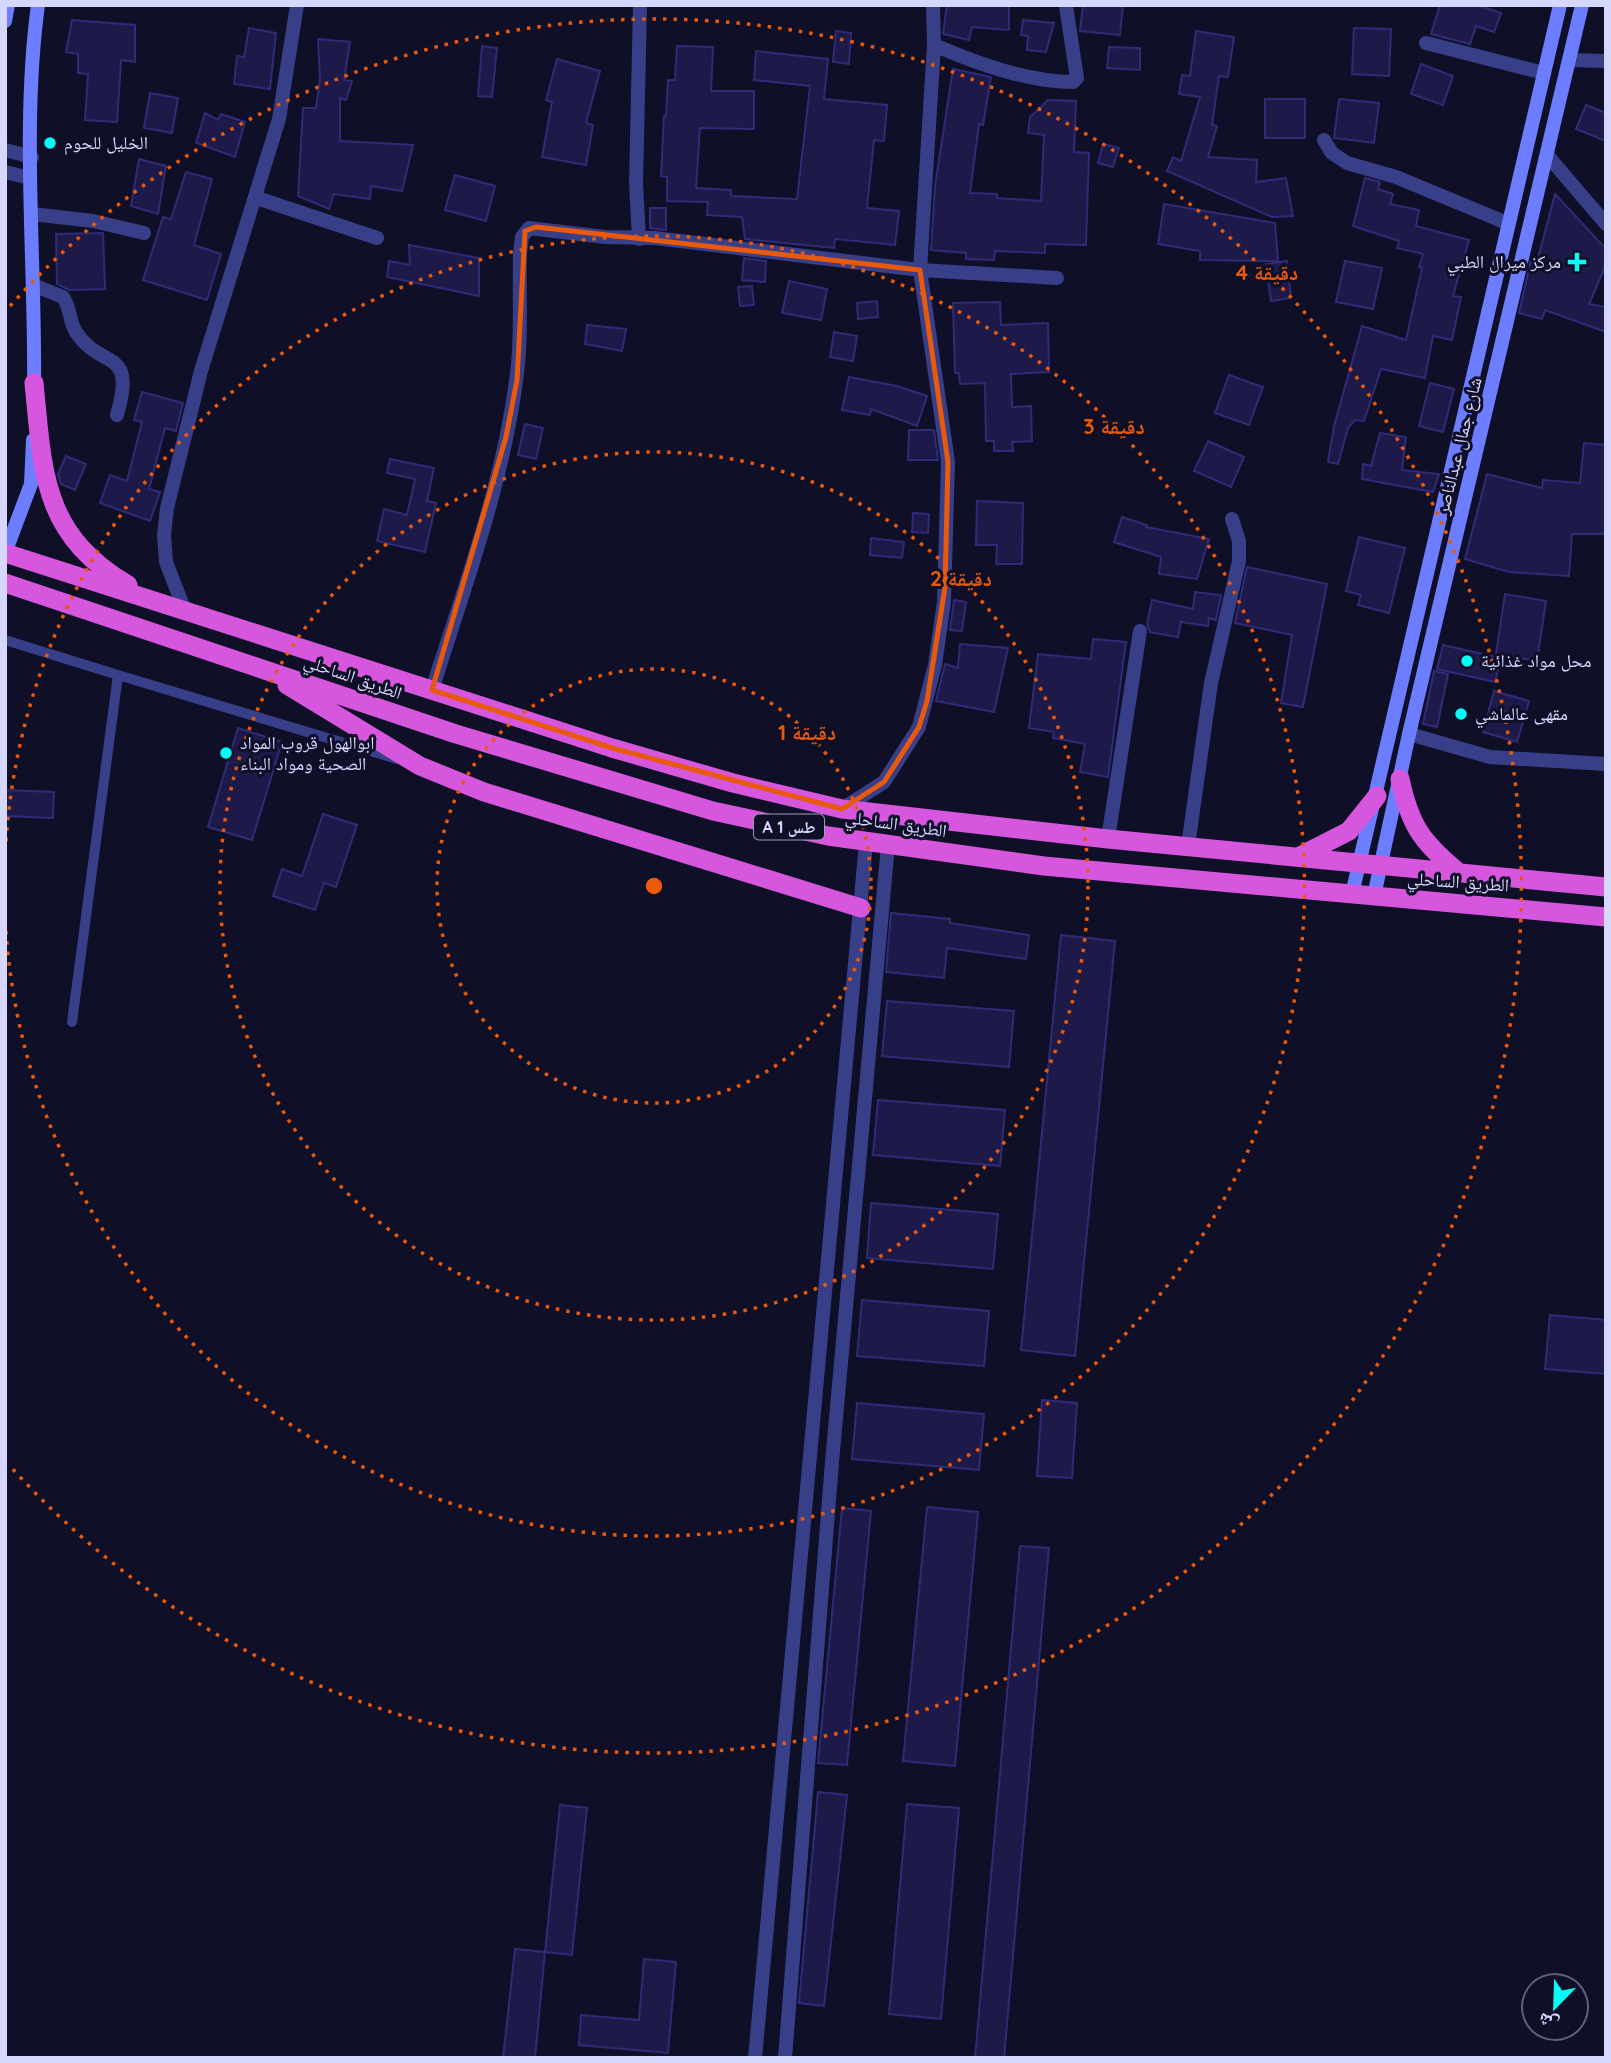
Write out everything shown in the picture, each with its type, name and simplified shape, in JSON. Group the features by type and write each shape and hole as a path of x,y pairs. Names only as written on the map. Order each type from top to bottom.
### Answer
{"highway":[{"path":"34,383 45,482 76,544 111,575 159,604"},
{"name":"الطريق الساحلي","path":"5,553 612,748 733,783 842,808 1108,839 1606,887"},
{"name":"الطريق الساحلي","path":"5,583 456,734 634,788 713,811 866,843 1044,866 1606,917"},
{"path":"253,665 421,766 484,792 861,908"},
{"path":"1400,779 1413,825 1424,843 1458,872"},
{"path":"1298,857 1349,831 1377,796"}],"main road":[{"path":"5,21 8,5"},
{"path":"5,553 31,484 34,383 30,178 33,43 38,5"},
{"name":"شارع جمال عبدالناصر","path":"1352,894 1560,5"},
{"name":"شارع جمال عبدالناصر","path":"1374,897 1409,734 1582,5"}],"street":[{"path":"185,611 166,562 164,536 167,508 201,371 257,198 279,119 297,5"},
{"path":"639,239 636,183 640,5"},
{"path":"842,808 884,782 919,727 930,689 944,602 948,462 920,271 934,45 933,5"},
{"path":"934,45 970,60 1051,80 1073,82 1077,78 1077,58 1066,6"},
{"path":"1426,43 1544,73"},
{"path":"1569,60 1606,61"},
{"path":"1324,140 1332,153 1347,163 1396,177 1507,223"},
{"path":"5,150 32,157"},
{"path":"1547,155 1606,224"},
{"path":"5,172 30,178"},
{"path":"257,198 377,238"},
{"path":"32,214 93,220 144,233"},
{"path":"432,690 489,510 506,437 517,380 522,237 529,228 592,236 655,238 920,271 1057,278"},
{"path":"33,285 63,297 75,331 114,362 124,384 117,415"},
{"path":"1188,846 1211,683 1239,561 1239,541 1232,519"},
{"path":"1108,839 1140,631"},
{"path":"1409,734 1490,757 1606,764"},
{"path":"755,2058 812,1460 866,843"},
{"path":"785,2058 832,1462 888,845"},
{"path":"812,1460 832,1462"},
{"path":"775,1843 800,1844"}],"lane":[{"path":"5,640 421,766"},
{"path":"72,1022 118,675"}],"highlighted area":[{"path":"536,227 655,238 920,270 948,462 945,587 927,701 919,727 884,782 842,809 612,748 432,690 506,437 517,380 525,231"}],"building":[{"path":"947,5 1009,5 1009,30 972,27 969,40 943,34"},
{"path":"1083,5 1123,5 1120,35 1080,31"},
{"path":"1440,5 1478,5 1501,13 1494,32 1476,26 1470,44 1431,34"},
{"path":"72,20 135,25 135,62 121,60 117,122 85,120 88,74 78,73 78,54 66,52"},
{"path":"1023,20 1054,23 1046,52 1027,50 1028,36 1021,35"},
{"path":"249,28 276,33 270,89 234,84 237,56 244,57"},
{"path":"1354,28 1391,29 1389,76 1352,74"},
{"path":"836,31 851,33 849,64 833,62"},
{"path":"1196,31 1234,37 1228,77 1219,76 1212,125 1217,126 1208,157 1257,160 1256,182 1286,178 1293,216 1272,217 1167,171 1173,157 1181,161 1200,97 1179,94 1182,75 1190,76"},
{"path":"318,39 350,42 344,80 352,81 346,100 340,98 340,141 413,145 402,191 371,186 370,199 334,194 329,209 298,196 303,108 316,108 320,79"},
{"path":"482,46 497,48 492,97 478,96"},
{"path":"677,46 713,47 711,91 754,91 754,129 700,128 696,188 731,190 731,196 797,199 810,86 754,80 756,51 828,59 824,99 887,105 884,141 874,140 867,208 899,211 895,245 835,239 834,248 745,239 742,217 707,215 708,202 667,201 667,177 661,176 664,116 668,80 675,80"},
{"path":"1109,47 1140,48 1140,70 1107,68"},
{"path":"557,59 600,71 586,123 593,125 586,165 542,157 552,102 546,100"},
{"path":"1421,64 1453,76 1443,105 1411,94"},
{"path":"953,69 991,77 983,125 979,124 970,193 1041,201 1044,135 1028,133 1030,117 1048,100 1076,101 1074,152 1089,153 1086,245 1045,244 1045,253 995,251 994,260 966,259 966,253 931,250 935,186"},
{"path":"150,93 178,98 172,133 144,128"},
{"path":"1265,99 1305,99 1305,138 1265,138"},
{"path":"1339,99 1379,103 1374,143 1334,138"},
{"path":"1586,105 1606,113 1606,141 1576,129"},
{"path":"205,113 218,120 221,114 245,122 235,157 196,143"},
{"path":"1103,144 1119,148 1113,167 1098,163"},
{"path":"139,159 166,166 158,214 131,206"},
{"path":"186,172 212,179 194,245 221,254 207,300 143,280 163,217 171,219"},
{"path":"455,175 495,186 486,221 445,210"},
{"path":"1365,178 1380,182 1378,189 1393,194 1390,204 1419,210 1416,226 1469,240 1453,296 1461,297 1452,340 1433,336 1425,378 1381,369 1364,421 1355,420 1348,428 1338,464 1328,462 1334,426 1362,326 1406,340 1422,268 1419,267 1423,254 1397,248 1399,241 1353,226"},
{"path":"1555,194 1606,249 1604,269 1589,304 1606,307 1606,332 1545,310 1542,319 1519,313 1531,260 1537,262"},
{"path":"1164,204 1275,223 1278,261 1200,260 1200,251 1158,244"},
{"path":"650,208 666,208 666,230 650,228"},
{"path":"103,233 105,289 69,290 57,284 56,234"},
{"path":"409,245 479,258 479,296 387,277 389,261 410,265"},
{"path":"744,258 766,261 765,282 742,280"},
{"path":"1287,261 1291,298 1271,301 1266,264"},
{"path":"1345,261 1382,268 1373,309 1336,302"},
{"path":"789,281 827,289 821,320 782,313"},
{"path":"752,286 754,305 740,306 738,287"},
{"path":"877,301 878,317 858,319 857,303"},
{"path":"1000,302 1001,325 1048,323 1049,372 1011,374 1012,407 1031,406 1032,441 1012,442 1013,451 994,451 994,441 986,441 985,383 960,384 959,373 955,373 953,303"},
{"path":"587,325 626,329 622,351 585,344"},
{"path":"834,332 857,336 853,361 830,357"},
{"path":"1229,375 1263,387 1249,425 1215,413"},
{"path":"849,377 897,386 927,396 917,426 871,409 870,415 842,410"},
{"path":"1430,383 1454,389 1443,432 1419,426"},
{"path":"142,392 183,403 176,431 165,428 149,489 160,492 150,521 100,503 110,475 127,481 142,422 134,420"},
{"path":"525,424 543,428 536,459 518,455"},
{"path":"909,430 934,430 938,460 908,460"},
{"path":"1380,433 1406,437 1402,470 1439,474 1433,492 1362,479 1363,464 1371,466"},
{"path":"1208,441 1244,457 1231,487 1194,471"},
{"path":"1584,443 1606,445 1606,534 1572,534 1569,576 1509,572 1465,559 1487,474 1542,488 1543,480 1580,483"},
{"path":"66,456 86,464 75,490 61,484 58,474"},
{"path":"390,459 434,468 427,501 436,503 425,552 377,541 384,509 407,515 415,479 387,473"},
{"path":"977,501 1023,503 1022,564 996,564 997,545 976,545"},
{"path":"913,513 929,514 928,533 912,532"},
{"path":"1122,517 1147,525 1146,527 1209,539 1197,579 1159,574 1161,557 1114,542"},
{"path":"1359,537 1405,548 1389,613 1358,605 1361,595 1346,591"},
{"path":"871,538 904,542 902,558 870,555"},
{"path":"1247,567 1327,584 1303,707 1281,703 1292,635 1235,623"},
{"path":"1195,592 1221,595 1216,620 1209,618 1208,626 1181,622 1178,637 1150,632 1147,624 1152,600 1193,609"},
{"path":"1505,594 1546,601 1537,661 1496,654"},
{"path":"954,600 966,602 962,631 950,630"},
{"path":"1093,639 1126,642 1108,777 1080,772 1085,744 1053,738 1054,732 1029,728 1038,654 1091,659"},
{"path":"960,644 1008,648 994,712 936,701 945,664 958,668"},
{"path":"1443,645 1501,658 1495,682 1437,669"},
{"path":"1434,671 1448,674 1437,727 1423,724"},
{"path":"1494,691 1529,701 1517,742 1483,732"},
{"path":"238,728 282,742 252,840 208,827"},
{"path":"5,790 54,792 53,818 5,816"},
{"path":"323,814 357,825 336,887 324,883 315,910 273,896 282,869 302,876"},
{"path":"891,913 950,919 950,923 1029,935 1026,959 947,948 944,978 886,972"},
{"path":"1061,935 1115,941 1075,1356 1021,1350"},
{"path":"887,1001 1014,1011 1009,1067 882,1056"},
{"path":"878,1100 1005,1110 1000,1166 873,1155"},
{"path":"871,1203 998,1214 993,1269 867,1258"},
{"path":"862,1300 989,1311 984,1366 857,1356"},
{"path":"1550,1315 1606,1320 1606,1374 1545,1369"},
{"path":"1042,1400 1077,1403 1072,1478 1037,1476"},
{"path":"857,1403 984,1414 979,1470 852,1459"},
{"path":"927,1507 978,1512 955,1766 903,1761"},
{"path":"842,1508 871,1511 847,1765 818,1763"},
{"path":"1020,1546 1049,1548 1004,2058 975,2058"},
{"path":"818,1792 847,1795 824,2006 799,2003"},
{"path":"907,1804 959,1808 941,2019 889,2014"},
{"path":"560,1805 587,1808 572,1955 545,1952"},
{"path":"515,1949 545,1952 535,2058 503,2058"},
{"path":"644,1959 676,1962 668,2053 579,2045 581,2015 639,2020"}],"place":[{"name":"الخليل للحوم","path":"50,143"},
{"name":"مركز ميرال الطبي","path":"1577,262"},
{"name":"محل مواد غذائية","path":"1467,661"},
{"name":"مقهى عالماشي","path":"1461,714"},
{"name":"ابوالهول قروب المواد الصحية ومواد البناء","path":"226,753"}]}
